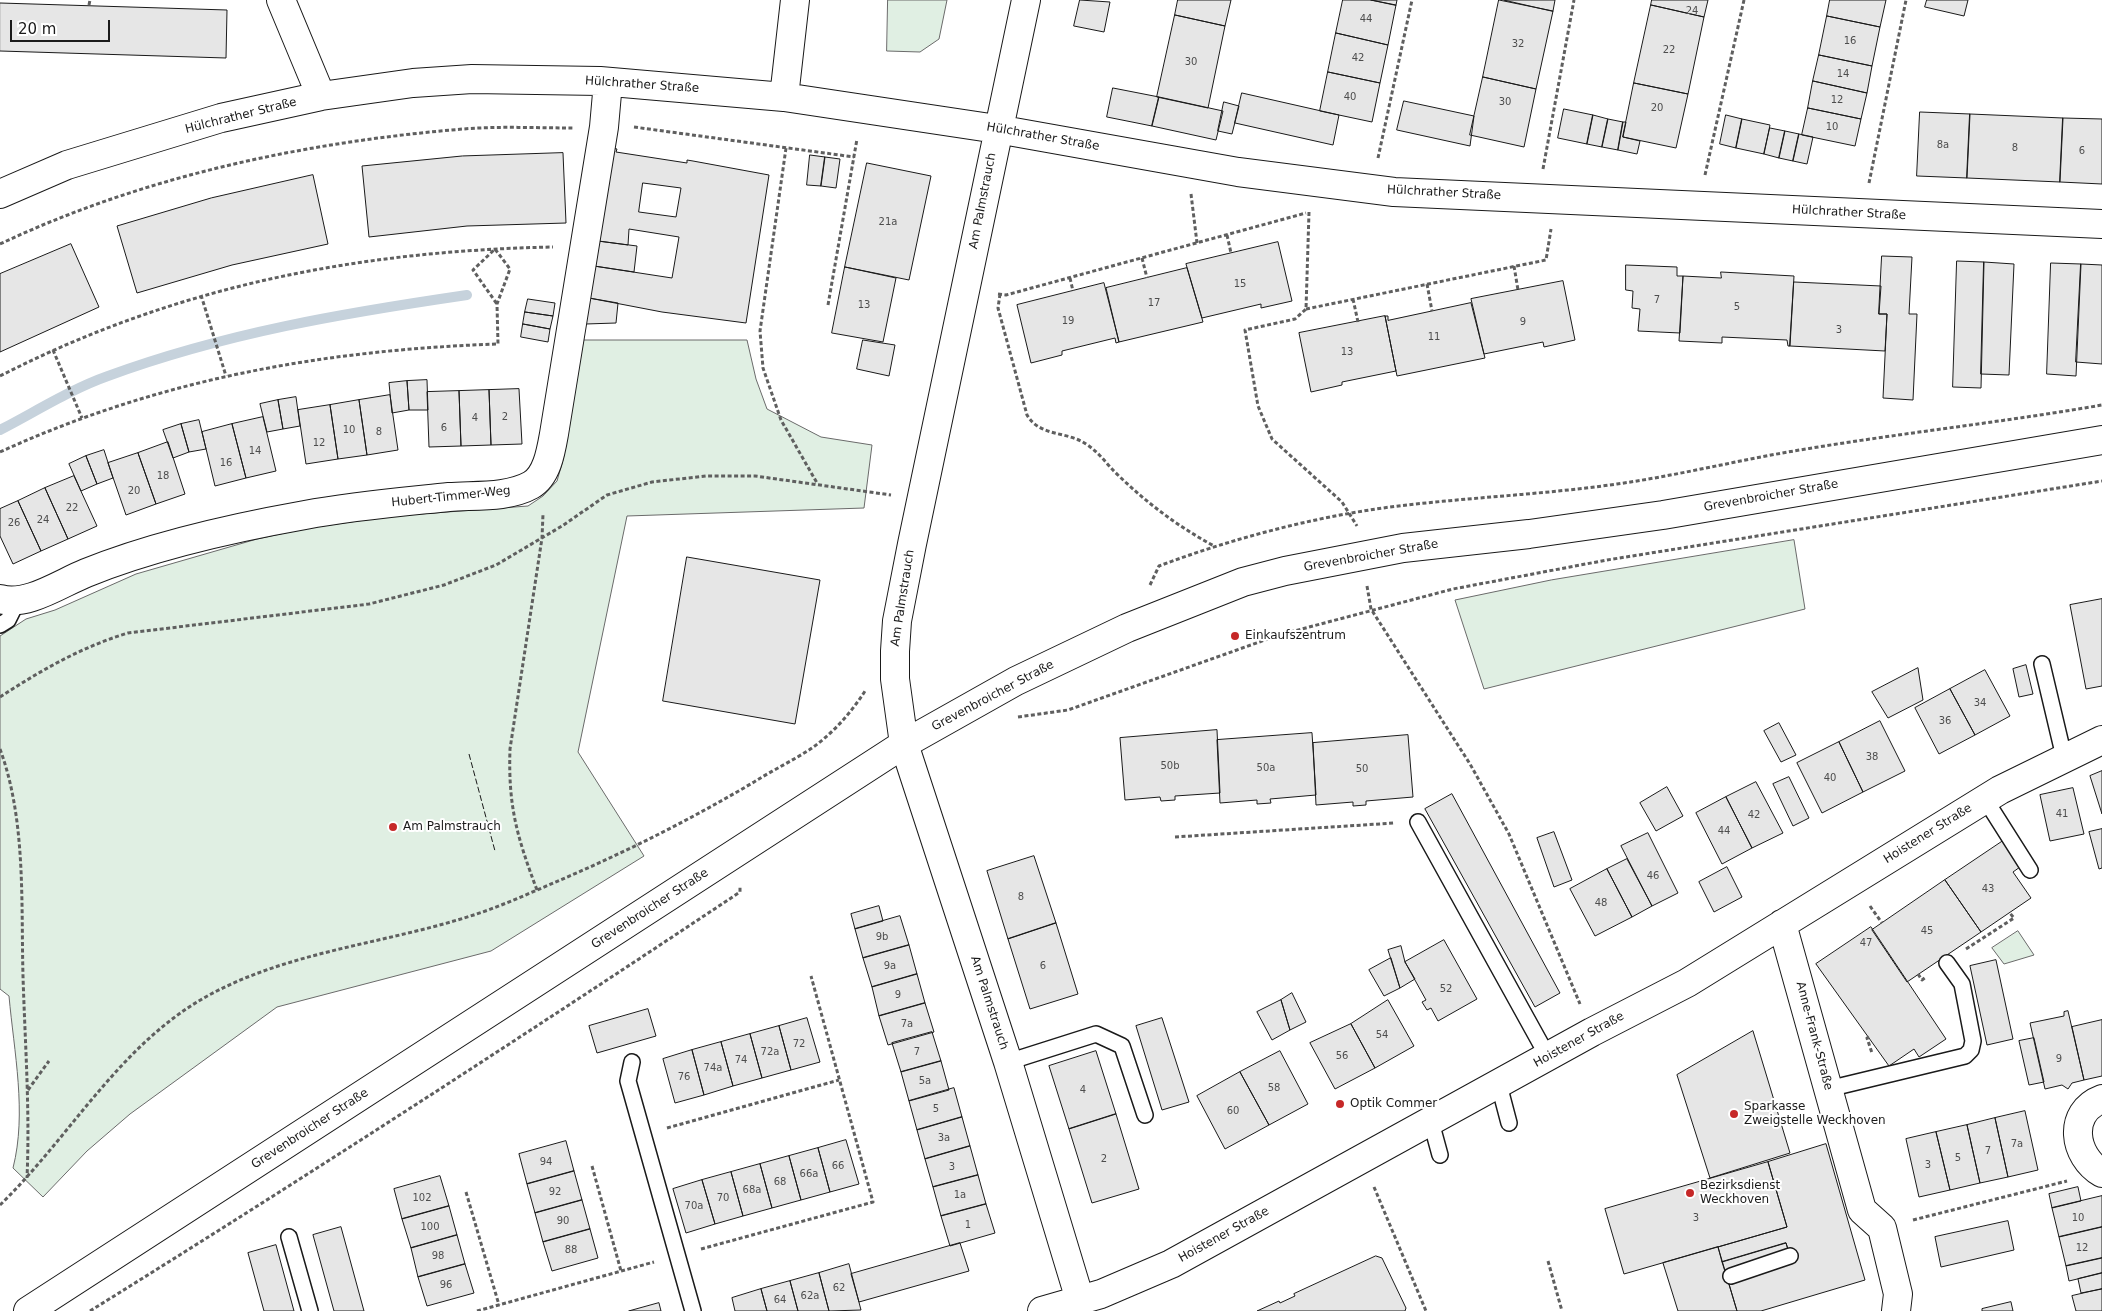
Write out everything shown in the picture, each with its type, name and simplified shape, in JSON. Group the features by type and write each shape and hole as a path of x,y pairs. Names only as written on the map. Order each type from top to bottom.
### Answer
{"street":[{"path":"281,0 321,96"},
{"path":"784,97 795,0"},
{"name":"Am Palmstrauch","path":"1026,0 897,621 895,669 904,744 1008,1062 1096,1302"},
{"name":"Hülchrather Straße","path":"0,194 67,165 221,118 321,96 413,83 472,80 654,84 784,97 998,129 1187,163 1371,189 1546,199 2102,224"},
{"path":"538,479 548,459 554,434 604,127 608,82"},
{"name":"Grevenbroicher Straße","path":"28,1311 904,744 1016,681 1127,628 1243,582 1363,555 1663,515 2102,440"},
{"name":"Hubert-Timmer-Weg","path":"9,599 42,592 86,572 155,550 240,528 306,514 374,505 496,494 521,488 538,479"},
{"name":"Hoistener Straße","path":"1042,1311 1096,1302 1171,1264 1499,1085 1592,1032 1687,983 1985,799 2064,757 2102,740"},
{"name":"Anne-Frank-Straße","path":"1782,924 1828,1089 1854,1212 1882,1228"},
{"path":"2102,1099 2091,1103 2081,1115 2077,1132 2081,1149 2102,1173"},
{"path":"1882,1228 1898,1294 1896,1311"}],"lane":[{"path":"0,625 8,620 9,599"},
{"path":"2042,664 2064,757"},
{"path":"1985,799 2030,870"},
{"path":"1418,822 1548,1057"},
{"path":"1828,1089 1965,1056 1971,1050 1973,1041 1962,984 1947,963"},
{"path":"1008,1062 1096,1034 1122,1046 1145,1115"},
{"path":"632,1062 628,1082 693,1311"},
{"path":"1499,1085 1509,1123"},
{"path":"1431,1122 1440,1155"},
{"path":"289,1237 310,1311"},
{"path":"1731,1276 1790,1256"}],"path":[{"path":"89,6 90,0"},
{"path":"1371,189 1412,0"},
{"path":"1574,0 1546,199 1546,260 1306,309 1295,319 1245,330 1258,406 1272,439 1342,502 1356,523 1371,609 1470,764 1509,834 1592,1032"},
{"path":"1698,206 1744,0"},
{"path":"1862,213 1906,0"},
{"path":"828,305 863,109"},
{"path":"0,244 149,188 276,155 363,140 465,128 639,127 854,157"},
{"path":"786,148 760,330 762,368 781,420 817,484"},
{"path":"1187,163 1197,243"},
{"path":"1306,309 1311,182"},
{"path":"965,290 1006,295 1309,212"},
{"path":"1226,235 1231,253"},
{"path":"0,376 53,350 142,315 237,285 351,263 398,257 495,249 584,246"},
{"path":"495,249 473,270 497,304"},
{"path":"0,452 82,418 226,376 302,360 350,354 399,349 498,344 497,304 510,270 495,249"},
{"path":"1142,258 1147,278"},
{"path":"1514,266 1518,290"},
{"path":"1070,278 1073,291"},
{"path":"1427,284 1432,311"},
{"path":"1000,294 998,308 1027,415 1032,424 1041,429 1083,442 1096,450 1117,474 1162,514 1187,532 1214,547"},
{"path":"201,295 226,376"},
{"path":"1353,299 1358,322"},
{"path":"53,350 82,418"},
{"path":"1127,628 1159,566 1245,537 1350,514 1405,505 1535,494 1620,484 1789,452 1940,431 2102,405"},
{"path":"0,697 32,676 104,640 153,629 369,604 444,585 496,565 542,538 607,495 652,482 706,476 755,476 921,500"},
{"path":"537,890 517,832 511,808 509,780 510,749 542,538 544,501 538,479"},
{"path":"1009,717 1027,717 1068,710 1279,636 1371,609 1453,589 1607,560 2102,481"},
{"path":"0,1205 26,1178 142,1044 182,1011 252,975 284,964 464,918 537,890 661,834 813,747 852,713 874,675 895,669"},
{"path":"0,749 11,779 19,852 28,1091 26,1178"},
{"path":"1175,837 1418,822"},
{"path":"90,1311 266,1202 740,892 741,851"},
{"path":"477,1311 874,1202 810,976"},
{"path":"1869,1037 1867,1038 1871,1050"},
{"path":"28,1091 50,1061"},
{"path":"643,1135 840,1080"},
{"path":"1362,1159 1426,1311"},
{"path":"592,1166 621,1271"},
{"path":"1882,1228 2102,1173"},
{"path":"466,1192 499,1305"},
{"path":"1548,1261 1562,1311"}],"green space":[{"path":"888,0 947,0 939,39 920,52 887,51"},
{"path":"583,340 747,340 756,379 767,409 821,437 872,445 864,508 627,516 578,752 644,856 491,951 277,1007 130,1114 87,1151 43,1197 13,1168 19,1126 18,1082 9,996 0,989 0,636 26,619 55,610 136,574 257,539 308,528 393,516 528,506 543,496 557,481 563,460"},
{"path":"1794,540 1805,609 1484,689 1455,600 1551,580"},
{"path":"2018,931 2034,955 2004,964 1992,948"}],"building":[{"path":"1080,0 1110,2 1104,32 1074,26"},
{"path":"1178,0 1231,0 1225,26 1175,15"},
{"path":"1343,0 1371,0 1396,5 1388,45 1336,33"},
{"path":"1371,0 1397,0 1396,5"},
{"path":"1499,0 1553,11 1536,89 1483,77"},
{"path":"1504,0 1555,0 1553,11"},
{"path":"1652,0 1708,0 1704,17 1651,5"},
{"path":"1830,0 1886,0 1880,27 1827,16"},
{"path":"1927,0 1968,0 1964,16 1925,7"},
{"path":"0,3 227,10 226,58 0,51"},
{"path":"1651,5 1704,17 1688,94 1634,83"},
{"path":"1175,15 1225,26 1208,108 1157,97"},
{"path":"1827,16 1880,27 1872,66 1819,55"},
{"path":"1336,33 1388,45 1380,83 1328,72"},
{"path":"1819,55 1872,66 1867,93 1813,81"},
{"path":"1328,72 1380,83 1372,122 1320,111"},
{"path":"1483,77 1536,89 1524,147 1470,135"},
{"path":"1813,81 1867,93 1861,119 1808,108"},
{"path":"1634,83 1688,94 1676,148 1623,137"},
{"path":"1113,88 1159,97 1152,126 1107,117"},
{"path":"1242,93 1339,115 1333,145 1235,123"},
{"path":"1159,97 1223,111 1216,140 1152,126"},
{"path":"1404,101 1474,116 1470,146 1397,130"},
{"path":"1224,102 1239,106 1232,134 1218,131"},
{"path":"1808,108 1861,119 1855,146 1802,135"},
{"path":"1564,109 1593,115 1587,144 1558,138"},
{"path":"1920,112 1970,114 1967,178 1917,176"},
{"path":"1970,114 2063,118 2060,182 1967,178"},
{"path":"1593,115 1608,119 1602,147 1587,144"},
{"path":"1726,115 1742,119 1736,148 1720,144"},
{"path":"2063,118 2102,119 2102,184 2060,182"},
{"path":"1608,119 1623,122 1618,150 1602,147"},
{"path":"1742,119 1770,125 1764,154 1736,148"},
{"path":"1623,122 1626,122 1623,137 1640,141 1637,154 1618,150"},
{"path":"1770,128 1785,131 1779,158 1764,154"},
{"path":"1785,131 1799,134 1793,161 1779,158"},
{"path":"1799,134 1813,137 1807,164 1793,161"},
{"path":"612,148 617,149 616,152 687,163 687,160 769,175 746,323 662,312 589,298 594,266 672,278 679,237 629,229 628,245 598,241","holes":["643,183 681,188 676,217 639,212"]},
{"path":"563,153 566,223 467,226 369,237 362,166 462,156"},
{"path":"810,155 825,157 821,186 807,185"},
{"path":"825,157 840,159 836,188 821,186"},
{"path":"867,163 931,176 909,280 845,267"},
{"path":"313,175 328,244 232,265 137,293 117,226 211,198"},
{"path":"598,241 637,246 634,272 594,266"},
{"path":"1278,242 1292,301 1261,308 1261,304 1202,318 1186,264"},
{"path":"71,244 99,307 0,352 0,274"},
{"path":"1882,256 1912,257 1909,314 1917,314 1913,400 1883,398 1887,314 1879,314"},
{"path":"1957,261 1984,262 1981,388 1953,387"},
{"path":"1984,262 2014,264 2009,375 1981,374"},
{"path":"2051,263 2081,264 2076,376 2047,374"},
{"path":"2081,264 2102,265 2102,364 2076,362"},
{"path":"1626,265 1677,267 1677,276 1683,276 1680,333 1638,331 1640,309 1632,308 1633,291 1626,290"},
{"path":"845,267 896,278 883,342 832,333"},
{"path":"1187,268 1203,322 1119,342 1106,288"},
{"path":"1721,272 1794,276 1790,346 1788,346 1787,340 1722,337 1722,343 1679,341 1683,276 1721,278"},
{"path":"1563,281 1575,340 1544,347 1543,342 1484,354 1471,299"},
{"path":"1794,282 1881,286 1879,314 1887,314 1885,351 1790,346"},
{"path":"1104,283 1119,342 1116,343 1115,338 1062,351 1062,355 1031,363 1017,305"},
{"path":"589,298 618,303 616,323 586,324"},
{"path":"528,299 555,303 553,316 525,312"},
{"path":"1471,303 1485,358 1397,376 1385,316 1388,316 1388,320"},
{"path":"525,312 553,316 550,329 523,324"},
{"path":"1385,316 1396,371 1342,382 1342,385 1311,392 1299,333"},
{"path":"523,324 550,329 548,342 521,337"},
{"path":"863,340 895,345 889,376 857,369"},
{"path":"427,380 428,410 409,410 407,381"},
{"path":"407,381 409,410 392,413 389,383"},
{"path":"519,389 522,444 491,445 489,390"},
{"path":"489,390 491,445 461,446 459,391"},
{"path":"459,391 461,446 429,447 427,392"},
{"path":"390,395 398,450 367,455 359,400"},
{"path":"296,397 300,426 283,429 278,400"},
{"path":"278,400 283,429 267,432 260,404"},
{"path":"359,400 367,455 338,459 330,405"},
{"path":"330,405 338,459 306,464 298,410"},
{"path":"263,417 276,471 246,478 232,424"},
{"path":"199,420 206,449 189,452 181,424"},
{"path":"181,424 189,452 173,458 163,430"},
{"path":"232,424 246,478 215,486 202,432"},
{"path":"168,442 185,494 156,504 138,453"},
{"path":"104,450 113,478 97,484 86,456"},
{"path":"138,453 156,504 126,515 108,463"},
{"path":"86,456 97,484 81,491 69,464"},
{"path":"74,476 97,526 68,539 45,488"},
{"path":"45,488 68,539 41,551 18,501"},
{"path":"18,501 41,551 13,564 0,536 0,509"},
{"path":"687,557 820,580 795,724 663,701"},
{"path":"2102,599 2102,686 2086,689 2070,605"},
{"path":"2026,665 2033,694 2019,697 2013,669"},
{"path":"1918,668 1923,700 1888,718 1872,692"},
{"path":"1985,670 2010,716 1975,735 1950,689"},
{"path":"1950,689 1975,735 1939,754 1915,708"},
{"path":"1880,721 1905,771 1863,792 1839,742"},
{"path":"1779,723 1796,755 1781,762 1764,731"},
{"path":"1217,730 1220,793 1175,796 1175,800 1161,801 1160,797 1125,800 1120,738"},
{"path":"1312,733 1316,795 1270,799 1271,803 1257,804 1257,800 1220,803 1217,740"},
{"path":"1408,735 1413,797 1366,801 1366,805 1353,806 1353,802 1316,805 1313,743"},
{"path":"1839,742 1863,792 1822,813 1797,763"},
{"path":"2102,771 2102,814 2090,776"},
{"path":"1789,777 1809,818 1793,826 1773,784"},
{"path":"1756,782 1783,833 1752,848 1726,797"},
{"path":"1667,787 1683,816 1656,831 1640,803"},
{"path":"2073,788 2084,834 2050,841 2040,795"},
{"path":"1452,794 1560,993 1535,1007 1425,809"},
{"path":"1726,797 1752,848 1722,864 1696,813"},
{"path":"2102,829 2102,868 2099,869 2089,832"},
{"path":"1554,832 1572,880 1554,887 1537,838"},
{"path":"1648,833 1678,893 1652,906 1621,846"},
{"path":"2003,841 2020,867 2013,872 2031,898 1981,932 1945,880"},
{"path":"1034,856 1056,923 1008,939 987,871"},
{"path":"1627,859 1652,906 1632,917 1607,869"},
{"path":"1727,867 1742,897 1714,912 1699,882"},
{"path":"1607,869 1632,917 1595,936 1570,889"},
{"path":"1945,880 1981,932 1907,982 1872,930"},
{"path":"879,906 883,921 855,929 851,914"},
{"path":"900,916 909,945 863,958 855,929"},
{"path":"1056,923 1078,994 1030,1009 1008,939"},
{"path":"1871,927 1946,1039 1919,1057 1914,1049 1889,1066 1816,964"},
{"path":"1444,940 1477,999 1438,1021 1431,1008 1427,1010 1422,1002 1426,1000 1405,962"},
{"path":"909,945 917,974 872,987 863,958"},
{"path":"1401,946 1405,962 1415,979 1400,988 1388,950"},
{"path":"1391,958 1400,988 1384,996 1369,970"},
{"path":"1996,960 2013,1039 1987,1045 1970,966"},
{"path":"917,974 925,1003 879,1016 872,987"},
{"path":"1292,993 1306,1022 1290,1030 1281,1000"},
{"path":"1281,1000 1290,1030 1272,1040 1257,1012"},
{"path":"1388,1000 1414,1046 1375,1068 1351,1024"},
{"path":"925,1003 934,1032 888,1045 879,1016"},
{"path":"648,1009 656,1036 597,1053 589,1026"},
{"path":"2068,1011 2084,1080 2072,1083 2068,1089 2062,1085 2045,1089 2030,1023 2064,1016 2064,1012"},
{"path":"807,1018 820,1062 791,1070 779,1026"},
{"path":"1162,1018 1189,1102 1162,1110 1136,1026"},
{"path":"2102,1020 2102,1076 2084,1080 2072,1027"},
{"path":"1351,1024 1375,1068 1335,1089 1310,1043"},
{"path":"779,1026 791,1070 762,1078 750,1034"},
{"name":"Sparkasse Zweigstelle Weckhoven","path":"1753,1031 1790,1153 1710,1178 1677,1075"},
{"path":"932,1032 941,1061 901,1072 892,1043"},
{"path":"750,1034 762,1078 733,1086 721,1042"},
{"path":"2034,1038 2044,1082 2029,1085 2019,1041"},
{"path":"721,1042 733,1086 704,1095 692,1050"},
{"path":"692,1050 704,1095 675,1103 663,1059"},
{"path":"1096,1051 1116,1114 1069,1129 1049,1066"},
{"path":"1280,1051 1308,1104 1269,1125 1240,1072"},
{"path":"941,1061 949,1090 909,1101 901,1072"},
{"path":"1240,1072 1269,1125 1225,1149 1197,1096"},
{"path":"954,1088 962,1117 917,1130 909,1101"},
{"path":"2025,1111 2038,1170 2008,1177 1995,1118"},
{"path":"1116,1114 1139,1189 1092,1203 1069,1129"},
{"path":"962,1117 970,1146 925,1159 917,1130"},
{"path":"1995,1118 2008,1177 1980,1183 1967,1125"},
{"path":"1967,1125 1980,1183 1950,1190 1936,1132"},
{"path":"1936,1132 1950,1190 1919,1197 1906,1139"},
{"path":"846,1140 859,1184 830,1192 818,1148"},
{"path":"566,1141 574,1171 527,1184 519,1154"},
{"path":"1826,1144 1865,1280 1761,1311 1737,1311 1728,1281 1792,1262 1786,1243 1722,1262 1718,1247 1787,1227 1768,1162"},
{"path":"970,1146 978,1175 933,1187 925,1159"},
{"path":"818,1148 830,1192 801,1200 789,1156"},
{"path":"789,1156 801,1200 772,1208 760,1164"},
{"path":"1768,1162 1787,1227 1624,1274 1605,1209"},
{"path":"760,1164 772,1208 743,1216 731,1172"},
{"path":"574,1171 582,1200 535,1213 527,1184"},
{"path":"731,1172 743,1216 715,1224 702,1180"},
{"path":"978,1175 986,1204 941,1216 933,1187"},
{"path":"440,1176 449,1206 402,1219 394,1189"},
{"path":"702,1180 715,1224 686,1233 673,1189"},
{"path":"2078,1187 2081,1201 2052,1208 2049,1194"},
{"path":"2102,1196 2102,1227 2059,1237 2052,1208"},
{"path":"582,1200 590,1229 543,1242 535,1213"},
{"path":"986,1204 995,1233 950,1246 941,1216"},
{"path":"449,1206 457,1235 411,1248 402,1219"},
{"path":"2008,1221 2014,1250 1941,1267 1935,1237"},
{"path":"341,1227 364,1311 334,1311 313,1235"},
{"path":"2102,1227 2102,1258 2066,1266 2059,1237"},
{"path":"590,1229 598,1258 552,1271 543,1242"},
{"path":"457,1235 465,1264 418,1277 411,1248"},
{"path":"960,1243 969,1271 859,1302 851,1274"},
{"path":"1786,1243 1792,1262 1728,1281 1722,1262"},
{"path":"276,1245 294,1311 264,1311 248,1253"},
{"path":"1718,1247 1737,1311 1678,1311 1663,1263"},
{"path":"1376,1256 1382,1258 1406,1308 1405,1311 1257,1311 1279,1301 1280,1303 1295,1296 1294,1294"},
{"path":"2102,1258 2102,1273 2069,1281 2066,1266"},
{"path":"465,1264 474,1293 427,1306 418,1277"},
{"path":"849,1264 861,1310 829,1311 819,1273"},
{"path":"819,1273 829,1311 798,1311 790,1281"},
{"path":"2102,1273 2102,1289 2081,1293 2078,1279"},
{"path":"790,1281 798,1311 767,1311 761,1289"},
{"path":"761,1289 767,1311 735,1311 732,1298"},
{"path":"2102,1289 2102,1311 2076,1311 2072,1296"},
{"path":"2011,1302 2013,1311 1982,1311 1982,1309"},
{"path":"659,1303 661,1311 629,1311"}],"waterway":[{"path":"0,430 94,381 196,348 241,336 330,317 467,295"}],"fence":[{"path":"469,754 495,851"}],"place":[{"name":"Einkaufszentrum","path":"1235,636"},
{"name":"Am Palmstrauch","path":"393,827"},
{"name":"Optik Commer","path":"1340,1104"},
{"name":"Sparkasse Zweigstelle Weckhoven","path":"1734,1114"},
{"name":"Bezirksdienst Weckhoven","path":"1690,1193"}]}
